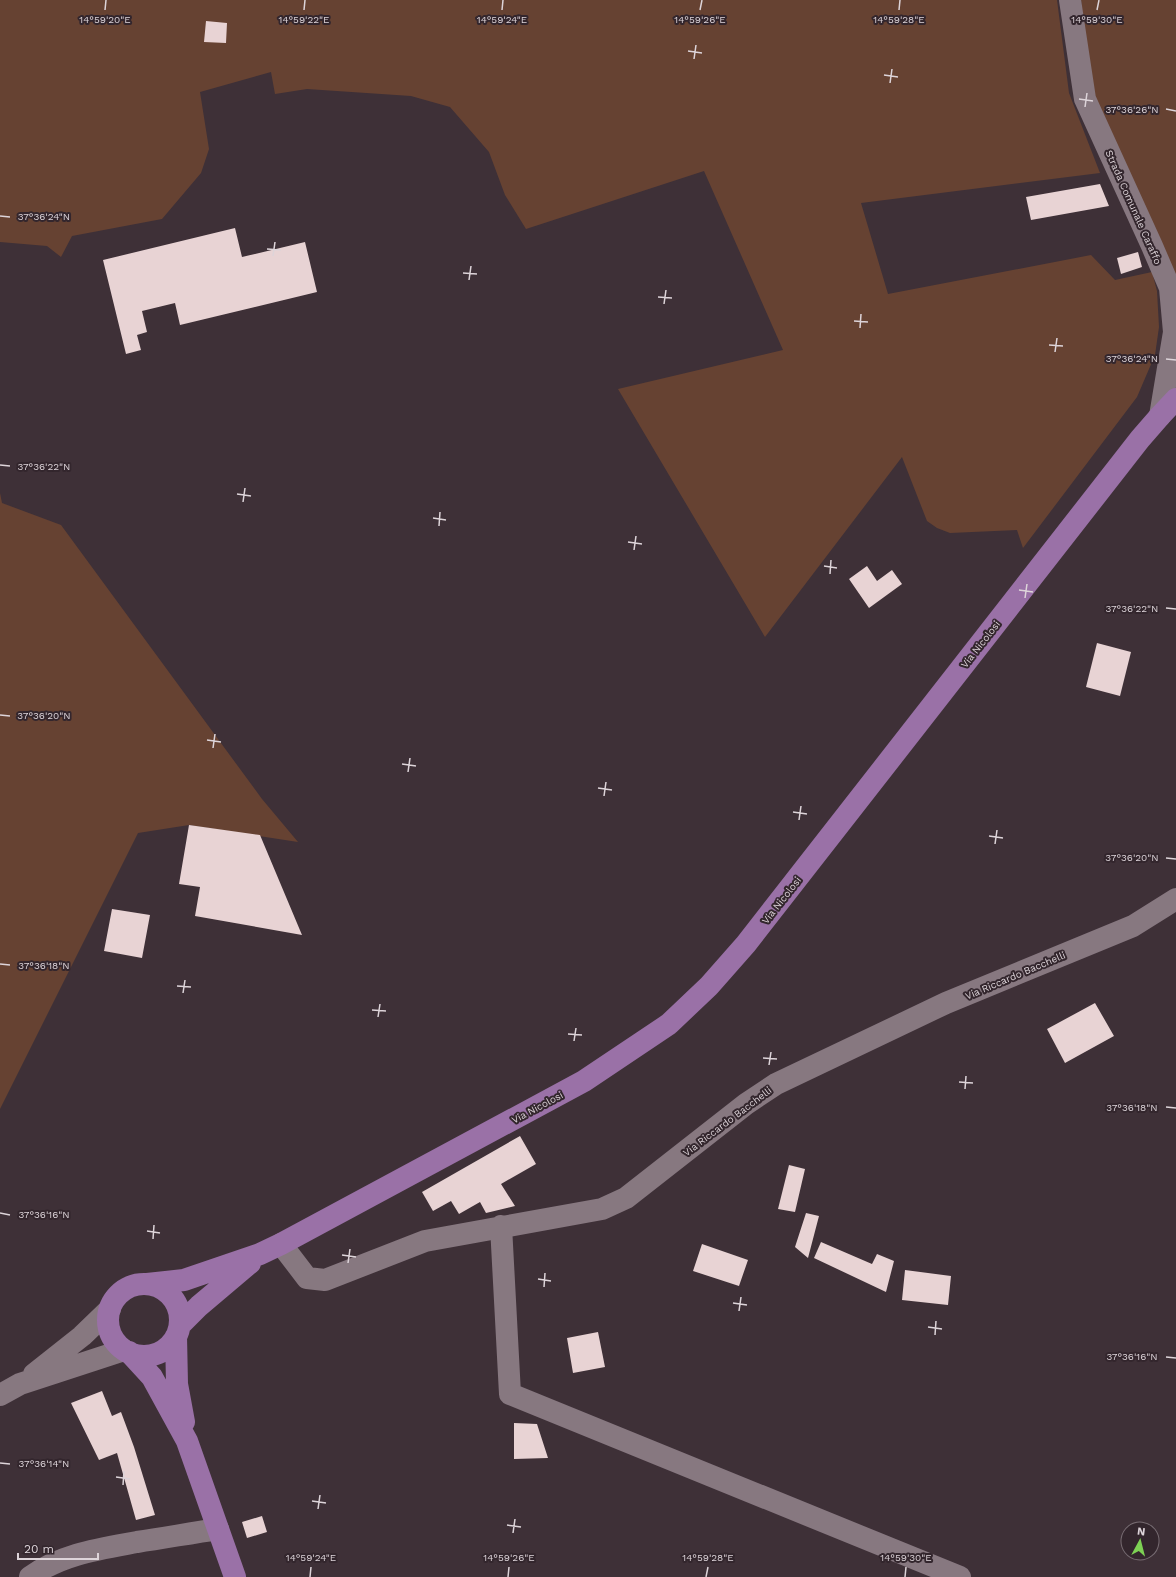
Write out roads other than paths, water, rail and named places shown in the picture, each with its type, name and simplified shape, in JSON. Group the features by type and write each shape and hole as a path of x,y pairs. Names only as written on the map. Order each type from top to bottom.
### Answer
{"main road":[{"name":"Via Nicolosi","path":"260,1254 584,1081 669,1024 709,986 746,944 1160,416 1176,399"},
{"path":"235,1577 187,1441 152,1377 114,1338 108,1319 110,1309 116,1298 124,1290 136,1285 184,1280 260,1254"},
{"path":"127,1351 140,1355 150,1355 161,1351 170,1345 178,1331 199,1306 260,1254"},
{"path":"147,1284 159,1287 169,1294 176,1302 180,1314 178,1331 177,1384 187,1441"}],"street":[{"name":"Strada Comunale Caraffo","path":"1070,0 1085,99 1170,288 1174,332 1160,416"},
{"name":"Via Riccardo Bacchelli","path":"281,1244 307,1278 325,1280 425,1241 501,1226 602,1209 626,1198 746,1104 776,1084 946,1003 1133,926 1176,898"},
{"path":"501,1226 510,1394 960,1577"},
{"path":"0,1395 20,1384 82,1336 110,1309"},
{"path":"20,1384 127,1351"},
{"path":"30,1577 39,1570 58,1561 87,1551 218,1528"}]}
